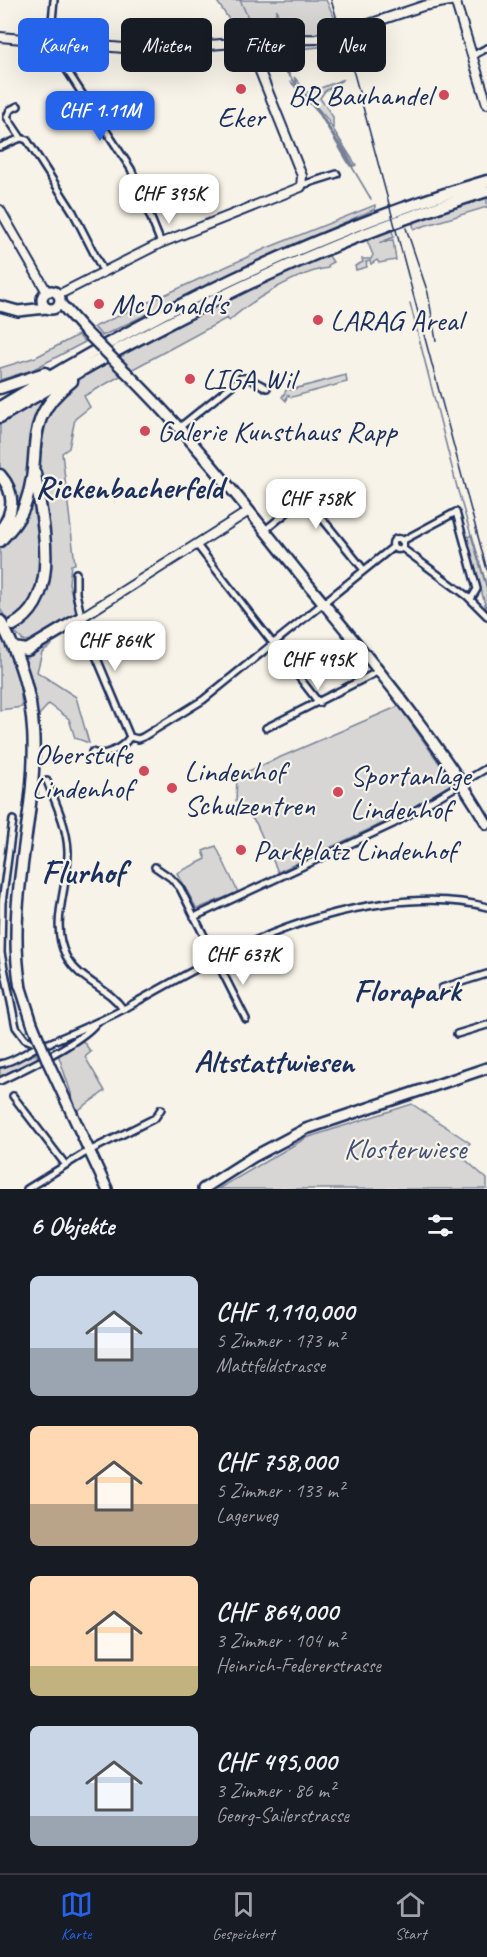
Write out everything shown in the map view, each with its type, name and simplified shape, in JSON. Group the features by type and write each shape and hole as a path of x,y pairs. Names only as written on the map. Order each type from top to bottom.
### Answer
{"highway":[{"path":"0,407 91,353 186,302 286,255 382,216 487,182"},
{"path":"0,417 128,342 223,294 311,254 381,226 487,191"},
{"path":"0,541 26,505 36,429 51,400 76,377 128,342"},
{"path":"0,388 31,379 91,353"},
{"path":"13,625 30,612 40,593 44,578 44,550 33,452"},
{"path":"0,475 10,490 12,504 9,519 1,530"},
{"path":"14,648 25,651 82,617"},
{"path":"0,621 14,648 26,683 33,762 14,916 15,952 20,985"}],"main road":[{"path":"4,307 29,306 51,301 82,327 180,427 427,731 487,824"},
{"path":"20,985 48,1062 107,1189"},
{"path":"203,1189 253,1157 306,1129 487,1068"}],"street":[{"path":"53,18 54,0"},
{"path":"386,18 423,6 455,0 487,104"},
{"path":"0,37 18,39"},
{"path":"109,47 146,50 224,44"},
{"path":"472,56 487,48"},
{"path":"68,72 131,169 161,243"},
{"path":"260,72 302,176 302,185"},
{"path":"18,106 10,110 7,117 21,138 27,140 73,212 101,267"},
{"path":"0,147 21,138"},
{"path":"0,210 51,301 161,243 302,185 337,174"},
{"path":"180,427 241,378 248,378 267,388"},
{"path":"264,531 301,501 307,500 364,570"},
{"path":"82,617 249,511"},
{"path":"130,737 141,738 194,706 393,547 395,539 402,541 456,512 477,589 471,600"},
{"path":"402,541 402,548"},
{"path":"197,545 319,703"},
{"path":"393,547 397,550 402,548"},
{"path":"402,548 471,600 487,616"},
{"path":"76,573 76,593 82,617 130,737"},
{"path":"266,728 380,672"},
{"path":"92,752 108,753 123,745 130,737"},
{"path":"194,916 393,824 487,768"},
{"path":"47,781 66,830 68,842 58,921 61,945 75,969 114,998 123,1009"},
{"path":"13,820 2,903 1,953 16,1027 25,1039 40,1045"},
{"path":"155,867 171,878 180,888 246,1019"},
{"path":"0,1064 18,1059 40,1045 123,1009 215,958 295,923 343,910 418,900 464,902 487,907"},
{"path":"442,988 487,974"},
{"path":"1,1081 87,1032 97,1021"},
{"path":"457,1034 487,1025"},
{"path":"13,1096 66,1164"},
{"path":"27,1189 89,1150 155,1118 161,1109"}],"green space":[{"path":"216,0 326,0 335,18 317,18 317,33 314,37 305,37 305,18 278,18 277,9 274,18 228,18"},
{"path":"305,42 317,42 317,47 305,48"},
{"path":"294,77 308,93 344,79 325,91 320,98 333,117 333,129 356,165 354,166 327,119 301,89 324,119 353,166 350,166 320,115 290,81 298,87"},
{"path":"487,197 487,207 414,229 412,221"},
{"path":"375,205 375,209 248,265 102,336 94,327 267,248"},
{"path":"391,228 394,237 379,243 393,240 396,260 379,263 377,260 371,264 370,261 366,262 367,267 356,270 355,266 363,262 362,259 371,259 373,255 366,238"},
{"path":"327,253 333,262 328,268 303,275 275,288 229,321 227,318 131,370 119,357 257,284"},
{"path":"78,335 85,342 32,370 0,380 0,368 36,357"},
{"path":"109,362 122,375 84,396 90,407 75,419 69,448 62,453 75,564 71,565 69,583 77,615 37,640 24,641 17,635 0,609 0,545 26,510 34,482 43,551 42,579 39,593 33,604 24,615 12,623 15,627 36,610 46,587 49,560 38,469 38,441 44,417 64,391"},
{"path":"346,375 347,382 292,397 287,395 286,401 282,397 289,386 290,390"},
{"path":"58,388 49,400 27,489 11,525 15,511 0,472 0,424"},
{"path":"472,535 487,587 487,612 467,537"},
{"path":"0,639 11,652 14,661 22,707 0,710"},
{"path":"51,643 52,645 42,652 37,672 76,697 89,743 75,738 69,719 49,704 39,715 40,757 36,758 34,703 21,654 29,652 31,656"},
{"name":"Sportanlage Lindenhof","path":"399,706 453,783 402,814 278,872 256,823 236,801 237,776"},
{"path":"216,846 238,892 197,909 177,873 206,859 203,851"},
{"path":"82,1040 91,1052 85,1057 105,1091 77,1111 58,1054"},
{"path":"36,1054 39,1060 0,1079 0,1059 15,1062"},
{"name":"Klosterwiese","path":"412,1104 470,1143 459,1154 487,1179 487,1189 218,1189 306,1138"}],"waterway":[{"path":"240,0 248,18"},
{"path":"286,72 319,111 371,199"},
{"path":"410,303 458,491 487,589"}],"railway":[{"path":"331,0 355,77 487,570"},
{"path":"406,228 428,293 436,341"}],"place":[{"name":"Eker","path":"241,89"},
{"name":"BR Bauhandel","path":"444,95"},
{"name":"McDonald's","path":"99,304"},
{"name":"LARAG Areal","path":"318,320"},
{"name":"LIGA Wil","path":"190,379"},
{"name":"Galerie Kunsthaus Rapp","path":"145,431"},
{"name":"Oberstufe Lindenhof","path":"144,771"},
{"name":"Lindenhof Schulzentren","path":"172,788"},
{"name":"Sportanlage Lindenhof","path":"338,792"},
{"name":"Parkplatz Lindenhof","path":"241,850"}],"district":[{"name":"Rickenbacherfeld","path":"129,487"},
{"name":"Flurhof","path":"83,871"},
{"name":"Florapark","path":"407,990"},
{"name":"Altstattwiesen","path":"274,1061"}]}
